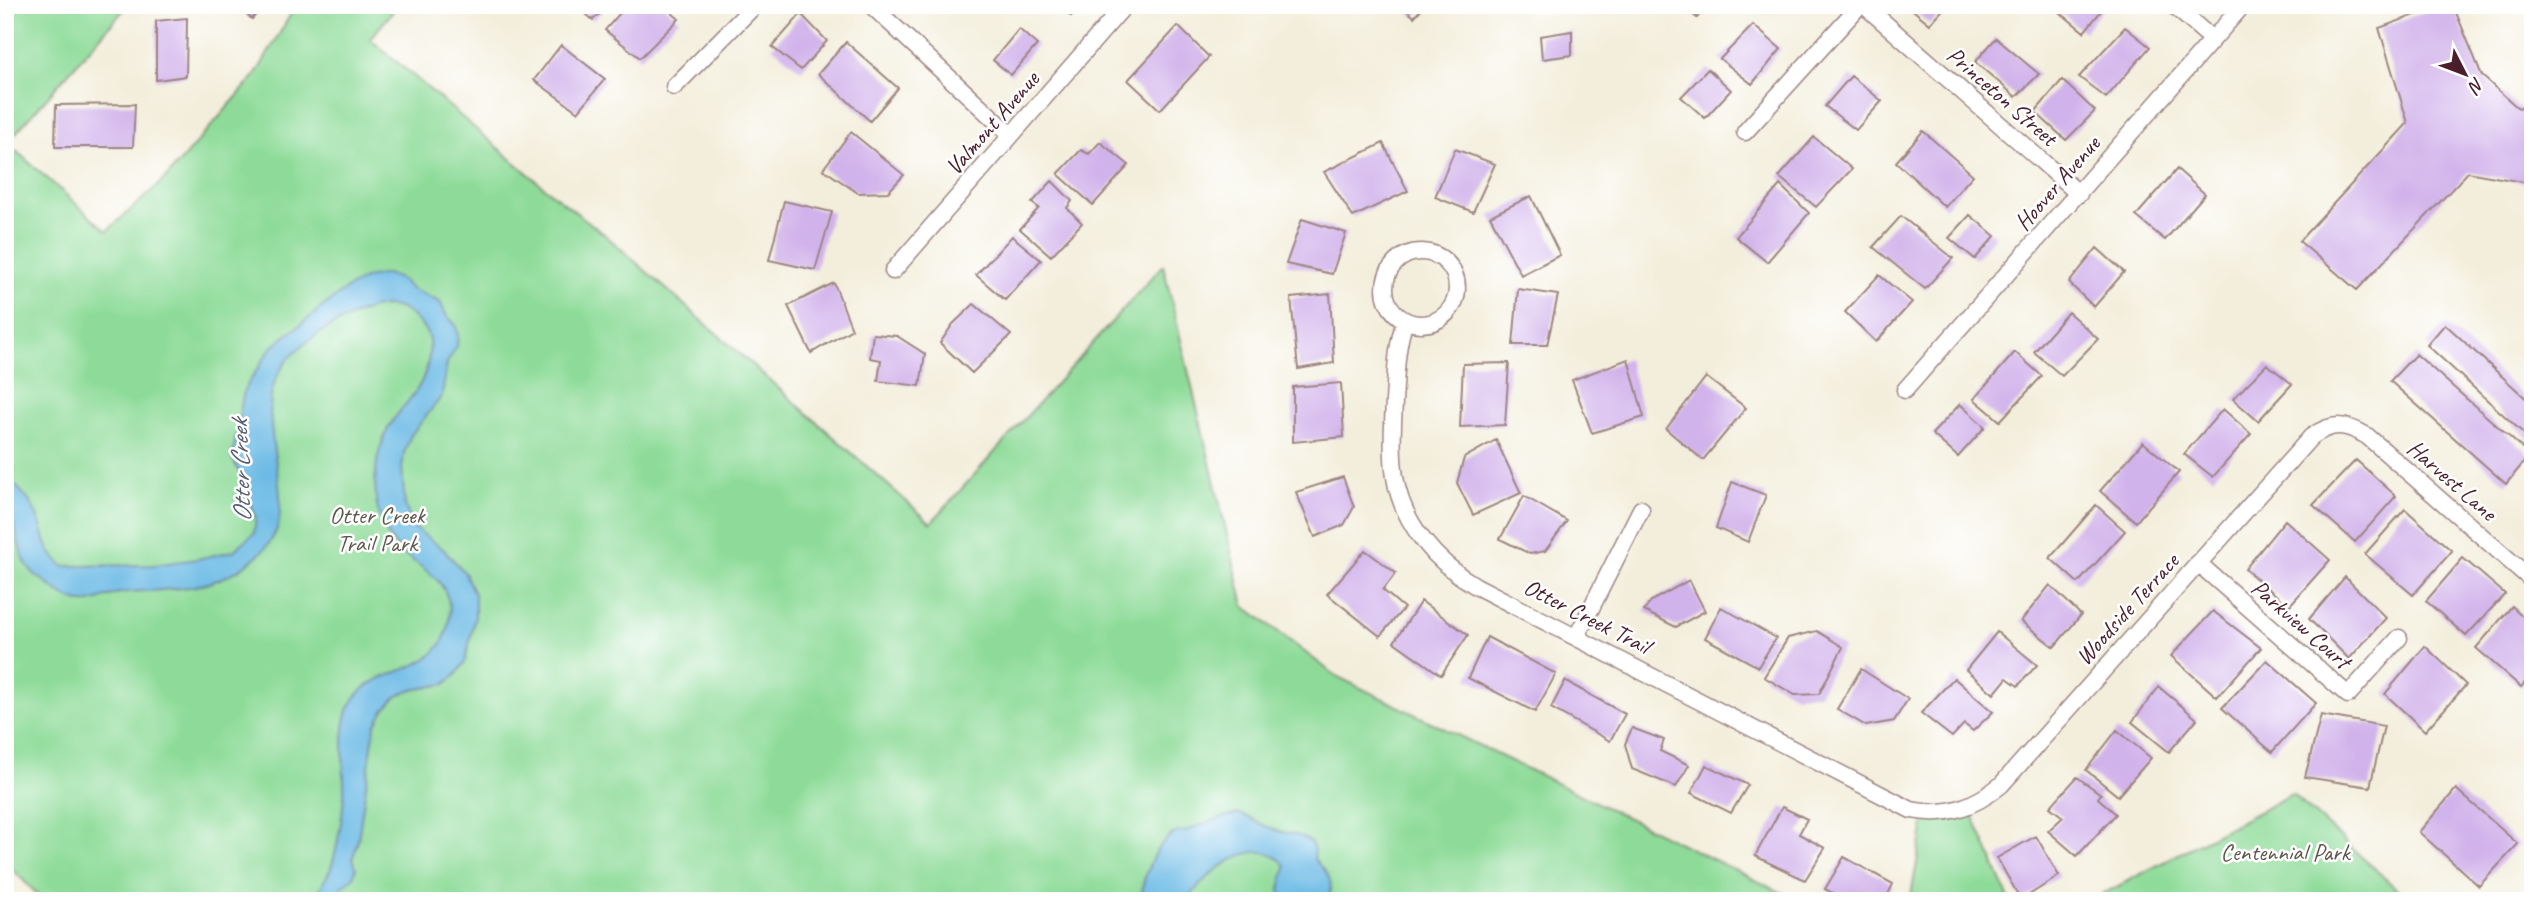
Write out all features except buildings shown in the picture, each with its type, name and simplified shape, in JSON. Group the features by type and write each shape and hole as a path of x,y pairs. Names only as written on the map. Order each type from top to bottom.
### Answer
{"street":[{"path":"674,87 754,5"},
{"path":"871,5 1011,135"},
{"name":"Valmont Avenue","path":"893,271 1125,5"},
{"path":"1745,132 1862,5"},
{"name":"Princeton Street","path":"1862,5 2079,194"},
{"path":"2173,5 2212,39"},
{"name":"Hoover Avenue","path":"1905,390 2243,5"},
{"path":"1415,253 1430,254 1442,259 1456,279 1456,295 1452,307 1443,317 1432,323 1416,324 1405,321 1393,312 1386,299 1388,273 1396,263 1415,253"},
{"name":"Otter Creek Trail","path":"1405,321 1397,344 1393,462 1402,503 1430,549 1461,577 1895,802 1911,810 1945,813"},
{"name":"Woodside Terrace","path":"1945,813 1975,803 2001,785 2311,437 2322,429 2335,425"},
{"name":"Harvest Lane","path":"2335,425 2351,426 2367,436 2533,581"},
{"path":"1577,636 1641,509"},
{"name":"Parkview Court","path":"2198,563 2348,695 2399,638"}],"green space":[{"name":"Otter Creek Trail Park","path":"5,5 128,5 7,143 107,231 165,179 255,76 296,5 398,5 370,39 551,193 604,234 931,523 1163,265 1244,606 1336,676 1799,901 44,901 5,862"},
{"name":"Centennial Park","path":"2292,794 2410,901 2090,901"},
{"path":"1969,806 2010,901 1910,901 1926,813"}],"water":[{"name":"Otter Creek","path":"387,274 440,302 446,315 455,324 458,334 457,346 447,363 442,396 411,435 402,468 405,507 415,528 444,550 465,573 475,596 475,618 465,662 456,675 445,684 407,691 395,698 383,711 375,726 353,858 356,868 353,878 341,888 338,901 314,901 333,863 337,844 344,794 343,736 351,704 361,691 374,682 429,657 440,646 447,631 449,604 442,586 391,539 380,518 376,497 377,462 384,437 425,374 429,344 423,328 402,309 391,306 373,308 327,329 290,357 275,381 270,404 280,491 278,525 272,540 262,552 220,579 179,588 120,593 91,602 79,602 69,598 32,572 25,561 6,505 5,474 32,506 48,548 63,566 155,565 233,551 254,533 256,518 245,484 232,458 244,390 271,348 346,289 366,278"},
{"path":"1239,814 1275,830 1308,840 1312,844 1314,859 1329,877 1331,887 1327,901 1282,901 1280,889 1286,866 1274,856 1261,852 1247,854 1219,868 1187,901 1143,901 1143,884 1150,863 1168,837"}]}
